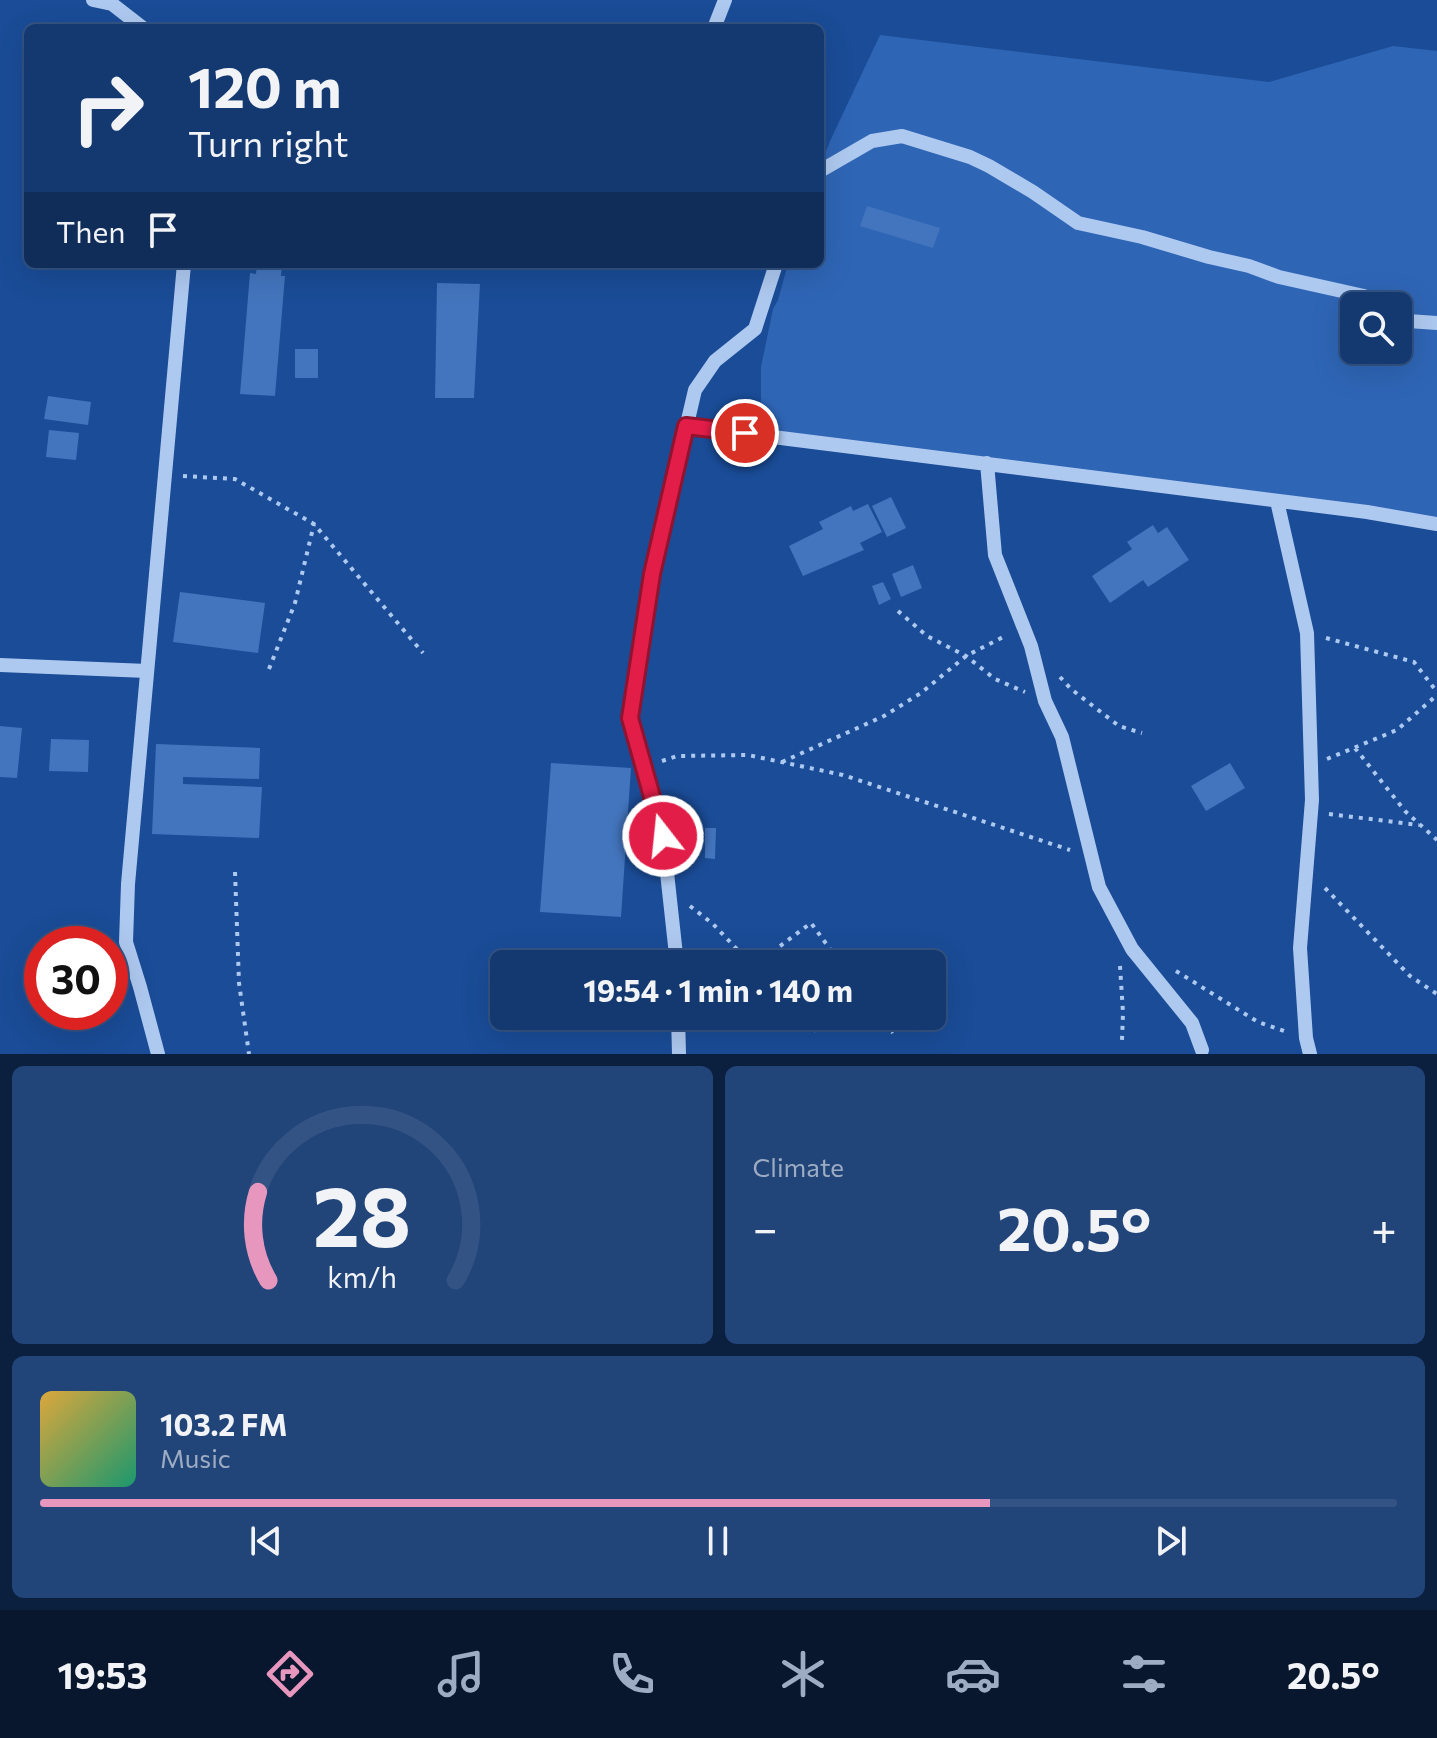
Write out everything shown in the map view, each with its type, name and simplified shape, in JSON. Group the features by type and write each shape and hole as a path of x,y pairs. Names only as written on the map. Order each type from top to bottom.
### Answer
{"street":[{"path":"93,0 112,4 138,24"},
{"path":"716,24 725,0"},
{"path":"824,169 872,141 902,136 989,166 1078,223 1346,292"},
{"path":"158,1054 126,942 128,884 184,268"},
{"path":"676,950 663,836 630,718 652,574 695,390 715,361 755,329 775,268"},
{"path":"1412,321 1437,323"},
{"path":"686,426 1437,524"},
{"path":"987,463 995,555 1031,646 1045,701 1062,737 1099,887 1132,949 1192,1023 1202,1050"},
{"path":"1277,501 1307,633 1311,812 1300,948 1306,1038 1310,1054"},
{"path":"0,665 147,671"},
{"path":"678,1030 679,1054"}],"path":[{"path":"165,475 235,479 314,524 423,653"},
{"path":"269,669 295,603 314,524"},
{"path":"898,611 927,636 966,656 995,679 1045,701"},
{"path":"781,762 884,716 921,693 966,656 1023,626"},
{"path":"1307,633 1414,662 1437,694 1397,730 1310,766"},
{"path":"1031,646 1071,689 1119,726 1142,733"},
{"path":"1355,748 1405,811 1437,840"},
{"path":"644,766 677,756 748,755 843,775 1091,857"},
{"path":"1311,812 1422,826"},
{"path":"1306,869 1410,976 1437,994"},
{"path":"235,872 239,983 249,1054"},
{"path":"670,890 713,924 739,950"},
{"path":"773,950 811,923 831,950"},
{"path":"1121,928 1122,1040"},
{"path":"1175,970 1258,1022 1306,1038"}],"shaded area":[{"path":"880,35 1269,82 1393,46 1437,51 1437,530 1367,512 774,436 761,412 761,367 773,309 787,268 824,268 824,157"}],"building":[{"path":"867,206 940,228 933,248 860,226"},
{"path":"257,268 282,268 281,276 285,276 275,396 240,394 250,273 256,274"},
{"path":"437,283 480,284 474,398 435,398"},
{"path":"295,349 318,349 318,378 295,378"},
{"path":"48,396 91,402 88,425 44,419"},
{"path":"49,430 79,433 76,460 46,457"},
{"path":"891,497 906,528 887,537 872,506"},
{"path":"868,504 882,532 860,543 864,550 803,576 789,546 823,529 819,522 851,506 853,511"},
{"path":"1153,525 1158,533 1167,527 1189,560 1148,587 1143,580 1110,603 1092,576 1132,549 1127,542"},
{"path":"913,565 922,588 901,597 892,574"},
{"path":"883,582 891,599 879,605 872,586"},
{"path":"180,592 265,603 258,653 173,642"},
{"path":"0,726 22,728 17,778 0,777"},
{"path":"51,739 89,740 88,772 49,771"},
{"path":"156,744 260,748 259,779 183,777 183,784 262,787 259,838 152,834"},
{"path":"551,763 631,768 621,917 540,912"},
{"path":"1230,763 1245,788 1206,811 1191,786"},
{"path":"705,828 716,828 715,859 705,858"}],"route":[{"path":"663,836 630,718 652,574 686,426 745,433"}]}
